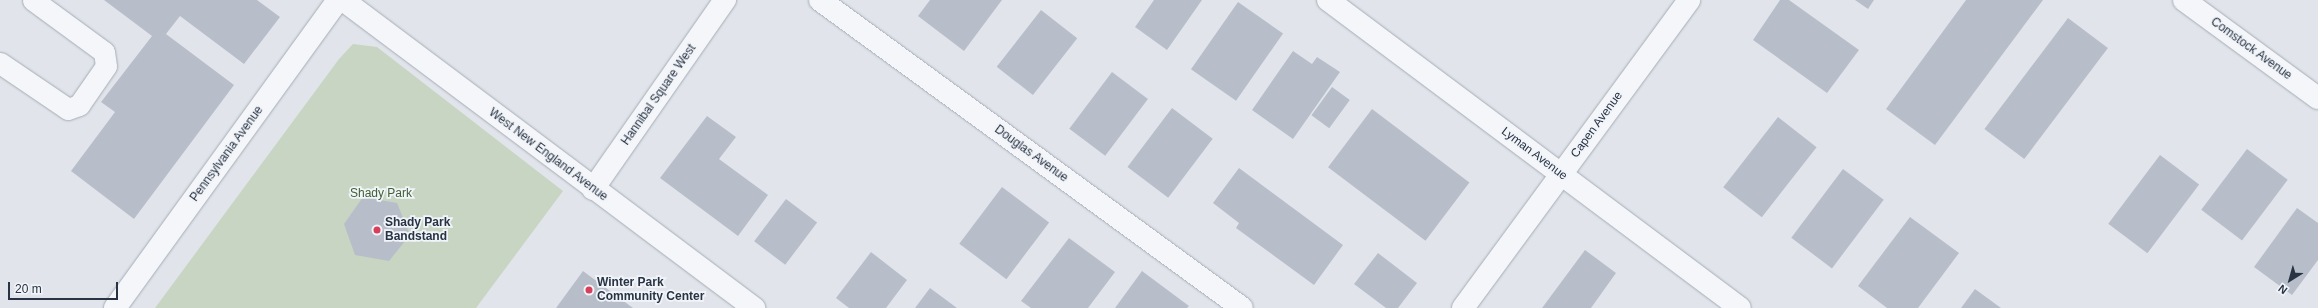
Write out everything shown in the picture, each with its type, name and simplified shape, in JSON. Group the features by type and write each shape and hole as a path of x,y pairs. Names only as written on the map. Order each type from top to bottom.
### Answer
{"street":[{"name":"Pennsylvania Avenue","path":"115,308 338,0"},
{"name":"West New England Avenue","path":"343,0 593,189 754,308"},
{"name":"Hannibal Square West","path":"593,189 725,0"},
{"name":"Douglas Avenue","path":"820,0 1242,308"},
{"name":"Lyman Avenue","path":"1328,0 1740,308"},
{"name":"Capen Avenue","path":"1463,308 1689,0"},
{"name":"Comstock Avenue","path":"2184,0 2318,98"}],"lane":[{"path":"0,63 68,109 79,105 106,66 104,52 33,0"}],"green space":[{"name":"Shady Park","path":"353,44 377,47 563,191 476,308 155,308 339,59"}],"building":[{"path":"104,0 257,0 280,17 244,64 180,16 166,34 234,85 134,219 71,171 115,112 101,102 152,36"},
{"path":"930,0 1002,0 964,51 918,16"},
{"path":"1154,0 1202,0 1167,50 1135,27"},
{"path":"1780,0 1789,0 1859,50 1827,93 1753,40"},
{"path":"1855,0 1874,0 1868,9"},
{"path":"1966,0 2043,0 1935,145 1886,109"},
{"path":"1238,2 1283,34 1236,101 1191,69"},
{"path":"1041,10 1077,38 1033,95 997,67"},
{"path":"2068,18 2108,48 2024,159 1984,129"},
{"path":"1293,51 1312,64 1317,57 1340,72 1293,139 1252,110"},
{"path":"1112,72 1148,99 1105,156 1069,129"},
{"path":"1332,87 1350,100 1329,128 1311,115"},
{"path":"1172,108 1213,139 1168,198 1127,167"},
{"path":"1372,109 1469,182 1426,241 1328,167"},
{"path":"707,116 736,137 719,159 768,195 738,236 660,178"},
{"path":"1778,117 1817,147 1762,217 1723,187"},
{"path":"2247,149 2288,180 2242,240 2201,210"},
{"path":"2160,155 2199,184 2147,253 2108,224"},
{"path":"1239,168 1343,245 1314,285 1236,228 1239,223 1213,203"},
{"path":"1843,169 1884,200 1832,268 1791,238"},
{"path":"1002,187 1049,223 1006,279 959,244"},
{"name":"Shady Park Bandstand","path":"363,197 397,203 410,235 389,261 355,255 344,224"},
{"path":"786,199 817,222 785,265 754,241"},
{"path":"2297,208 2318,223 2318,260 2292,295 2254,267"},
{"path":"1910,217 1959,253 1918,308 1887,308 1858,286"},
{"path":"1069,238 1115,272 1088,308 1031,308 1021,301"},
{"path":"1585,250 1616,273 1591,308 1542,308"},
{"path":"871,252 907,280 886,308 849,308 836,298"},
{"path":"1378,253 1417,283 1398,308 1386,308 1354,284"},
{"name":"Winter Park Community Center","path":"583,271 633,308 556,308"},
{"path":"1142,271 1189,306 1187,308 1115,308"},
{"path":"930,288 957,308 915,308"},
{"path":"1975,289 2001,308 1961,308"}],"place":[{"name":"Shady Park Bandstand","path":"377,230"},
{"name":"Winter Park Community Center","path":"589,290"}]}
